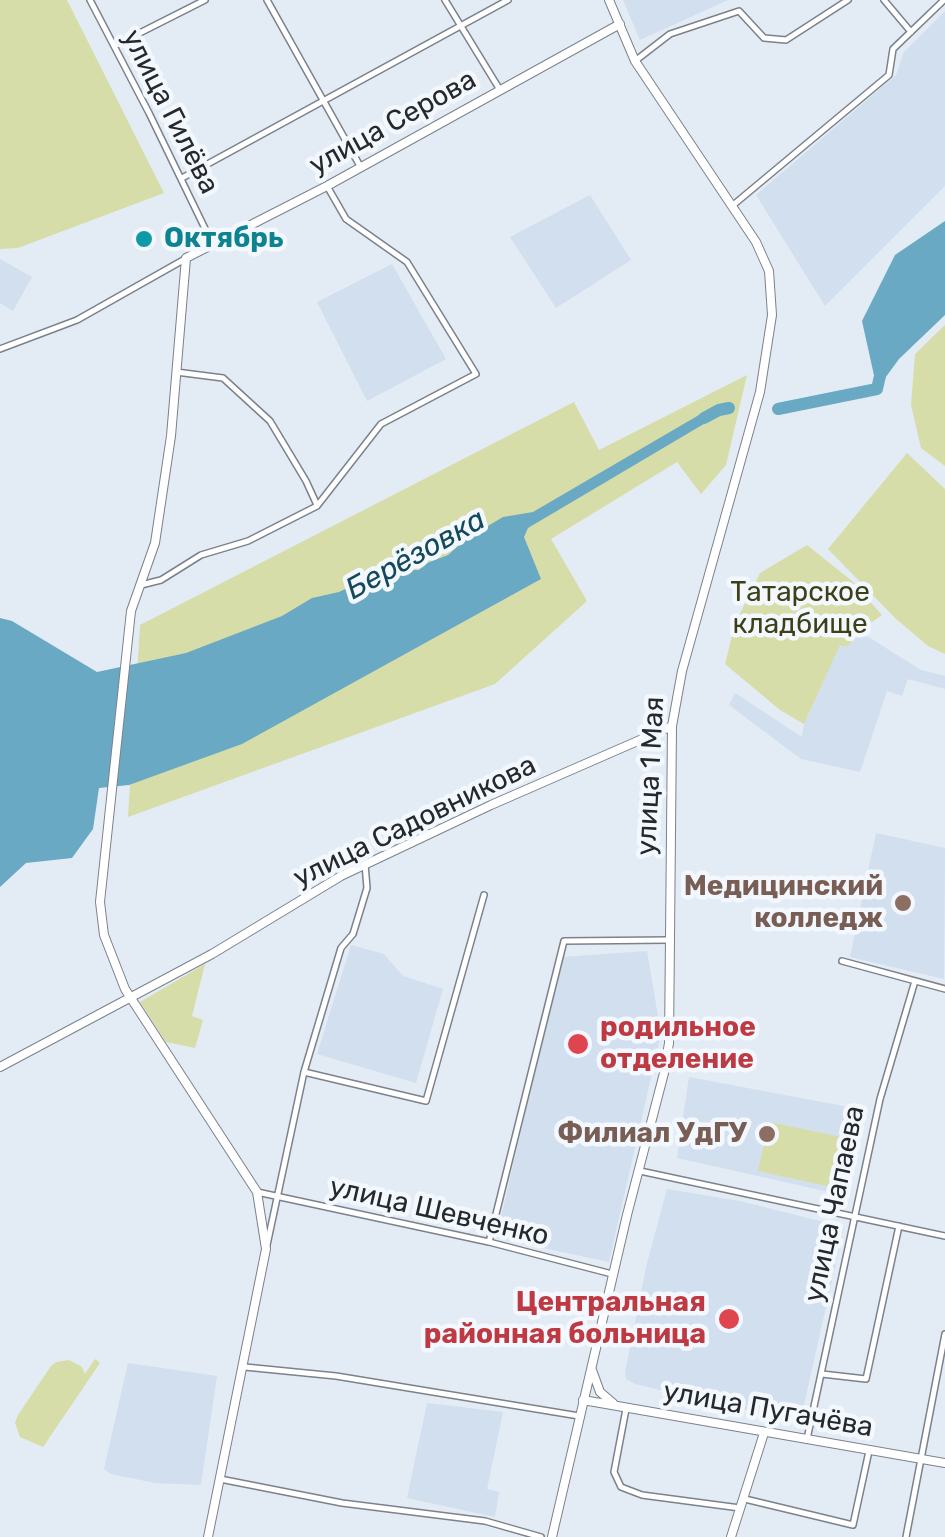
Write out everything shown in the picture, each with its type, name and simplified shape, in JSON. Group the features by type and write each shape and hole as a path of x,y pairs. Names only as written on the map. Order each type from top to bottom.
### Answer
{"main road":[{"name":"улица 1 Мая","path":"552,1537 612,1274 664,1073 669,1043 672,726 682,671 760,392 772,326 770,270 756,242 635,61 609,0"},
{"name":"улица Серова","path":"186,258 327,186 620,24"},
{"path":"186,258 171,436 156,543 131,611 100,902 104,935 131,999 257,1192 266,1249 208,1537"},
{"name":"улица Садовникова","path":"0,1067 131,999 365,864 672,726"},
{"path":"591,1366 600,1392 623,1409"},
{"name":"улица Пугачёва","path":"583,1400 945,1463"},
{"path":"731,1537 764,1433"}],"street":[{"name":"улица Гилёва","path":"90,0 212,244"},
{"path":"114,46 205,0"},
{"path":"266,0 360,166"},
{"path":"445,0 500,90"},
{"path":"182,178 508,0"},
{"path":"635,61 670,34 738,11 764,38 786,40 848,0"},
{"path":"884,0 911,32"},
{"path":"732,206 889,75 893,50 944,0"},
{"path":"141,585 161,580 201,556 248,542 317,506 381,424 476,374 407,262 346,219 327,186"},
{"name":"улица Серова","path":"0,349 77,320 186,258"},
{"path":"176,372 223,378 270,422 317,506"},
{"path":"266,1249 304,1072 340,948 353,934 368,888 365,864"},
{"path":"304,1072 426,1101 484,895"},
{"path":"489,1242 564,941 668,940"},
{"path":"842,961 945,989"},
{"name":"улица Чапаева","path":"807,1439 880,1099 914,981"},
{"path":"638,1171 945,1236"},
{"name":"улица Шевченко","path":"257,1192 489,1242 612,1274"},
{"path":"822,1374 866,1379 899,1226"},
{"path":"906,1537 944,1339"},
{"path":"245,1367 319,1374 579,1416"},
{"path":"623,1409 614,1472 621,1486 642,1495 743,1504 852,1525 869,1450"},
{"path":"220,1479 342,1503 485,1521 542,1537"}],"shaded area":[{"path":"623,0 728,0 640,40"},
{"path":"945,11 945,186 825,306 756,195 896,75 904,52"},
{"path":"590,195 631,260 556,308 510,237"},
{"path":"0,259 32,277 13,311 0,303"},
{"path":"392,264 446,359 367,401 317,302"},
{"path":"859,631 921,670 945,676 945,689 908,679 902,696 887,691 860,772 801,759 729,705 735,693 802,737 804,724 840,644 848,647"},
{"name":"Медицинский колледж","path":"876,833 945,848 944,979 850,957"},
{"path":"351,945 384,954 403,976 443,989 416,1083 317,1054"},
{"name":"Центральная районная больница","path":"647,951 661,1034 609,1262 496,1238 562,957"},
{"name":"Филиал УдГУ","path":"689,1077 859,1109 838,1194 677,1158"},
{"name":"Центральная районная больница","path":"667,1189 740,1201 844,1227 800,1423 626,1379 646,1267"},
{"path":"128,1363 217,1376 201,1485 155,1483 104,1469"},
{"path":"427,1403 503,1412 487,1489 499,1492 495,1517 407,1498"}],"green space":[{"path":"0,0 67,0 164,193 18,248 0,249"},
{"path":"945,325 945,466 921,448 911,405 915,354"},
{"path":"747,375 726,465 701,494 677,462 551,539 587,601 495,684 128,817 140,625 574,402 599,450"},
{"path":"907,453 945,489 945,654 928,646 895,618 828,549"},
{"name":"Татарское кладбище","path":"807,545 852,581 882,615 859,631 848,647 840,645 804,724 780,710 725,664 735,624 760,573"},
{"path":"205,964 192,1016 203,1020 195,1048 166,1042 140,1002"},
{"path":"769,1122 846,1138 836,1188 758,1171"},
{"path":"95,1359 100,1363 43,1447 20,1437 15,1423 18,1415 51,1366 69,1360 82,1367 85,1374"}],"water":[{"path":"945,221 945,315 899,359 877,389 862,321 895,255"},
{"path":"716,405 719,415 528,528 524,537 541,579 242,744 129,785 99,788 93,829 72,858 26,863 0,887 0,618 12,621 97,672 186,653 379,573 403,565 419,570 503,517 533,512"}],"waterway":[{"name":"Берёзовка","path":"778,409 877,389 880,376"},
{"name":"Берёзовка","path":"704,418 729,408"}],"place":[{"name":"Октябрь","path":"144,239"},
{"name":"Медицинский колледж","path":"903,903"},
{"name":"родильное отделение","path":"578,1044"},
{"name":"Филиал УдГУ","path":"767,1134"},
{"name":"Центральная районная больница","path":"729,1319"}]}
